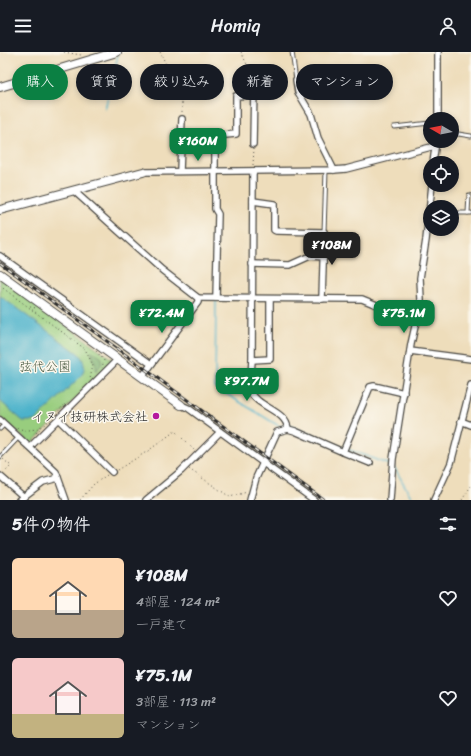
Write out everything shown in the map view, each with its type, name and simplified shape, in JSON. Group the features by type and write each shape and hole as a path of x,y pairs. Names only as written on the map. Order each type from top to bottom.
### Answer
{"street":[{"path":"0,87 117,52"},
{"path":"438,52 438,112"},
{"path":"182,134 213,134 215,136 236,134 236,100"},
{"path":"253,100 253,144"},
{"path":"303,100 311,114 318,138 334,170"},
{"path":"180,171 182,119"},
{"path":"215,136 215,209 218,214 216,298"},
{"path":"0,210 143,172 326,171 346,169 423,147"},
{"path":"253,171 251,393 282,417 287,423 288,430"},
{"path":"74,191 166,274 198,298 362,299 416,321"},
{"path":"253,202 274,204 274,230 276,231 324,232 322,299"},
{"path":"390,500 394,459 410,351 421,300 420,278 426,236"},
{"path":"0,256 151,364"},
{"path":"252,264 290,265 310,256 323,256"},
{"path":"0,274 314,500"},
{"path":"142,377 198,302 198,298"},
{"path":"252,360 270,359 270,299"},
{"path":"410,351 471,359"},
{"path":"30,447 59,420 118,359"},
{"path":"434,500 448,473 471,385"},
{"path":"343,452 370,387 374,386 404,393"},
{"path":"0,420 20,435 30,447 56,472 66,500"},
{"path":"59,420 112,472"},
{"path":"461,421 471,424"},
{"path":"250,500 263,464 277,432 288,430 370,462"},
{"path":"146,500 186,467 220,432"},
{"path":"0,476 22,498 45,481 58,478"}],"lane":[{"path":"292,52 296,80"},
{"path":"394,126 423,124"},
{"path":"459,135 471,136"},
{"path":"324,232 326,171"},
{"path":"459,213 470,213 469,195"},
{"path":"0,429 5,424"},
{"path":"0,457 20,435"}],"path":[{"path":"64,52 83,56"},
{"path":"160,52 182,97 182,119"},
{"path":"241,52 247,64"},
{"path":"253,144 253,171"},
{"path":"0,286 86,349 93,364 90,379 96,374"},
{"path":"28,307 40,310"},
{"path":"92,348 104,360 101,370"},
{"path":"36,433 68,401"},
{"path":"20,435 16,428 28,430 41,428"},
{"path":"80,500 94,484 148,451 175,431 198,454"},
{"path":"0,457 10,466 0,476"},
{"path":"186,467 230,497 253,490"},
{"path":"462,500 471,486"}],"green space":[{"name":"弦代公園","path":"0,277 112,359 112,362 31,444 0,417"},
{"path":"91,352 94,352 102,358 102,363 96,372 96,365"}],"water":[{"name":"弦代公園","path":"0,296 79,354 84,362 84,370 81,376 35,421 23,421 0,401"}],"waterway":[{"path":"105,109 118,55"},
{"path":"216,301 215,387 279,426 286,426"},
{"path":"290,426 344,448"},
{"path":"347,449 390,465"},
{"path":"394,467 413,500"}],"railway":[{"path":"0,263 324,500"}],"place":[{"name":"イヌイ技研株式会社","path":"156,416"}]}
